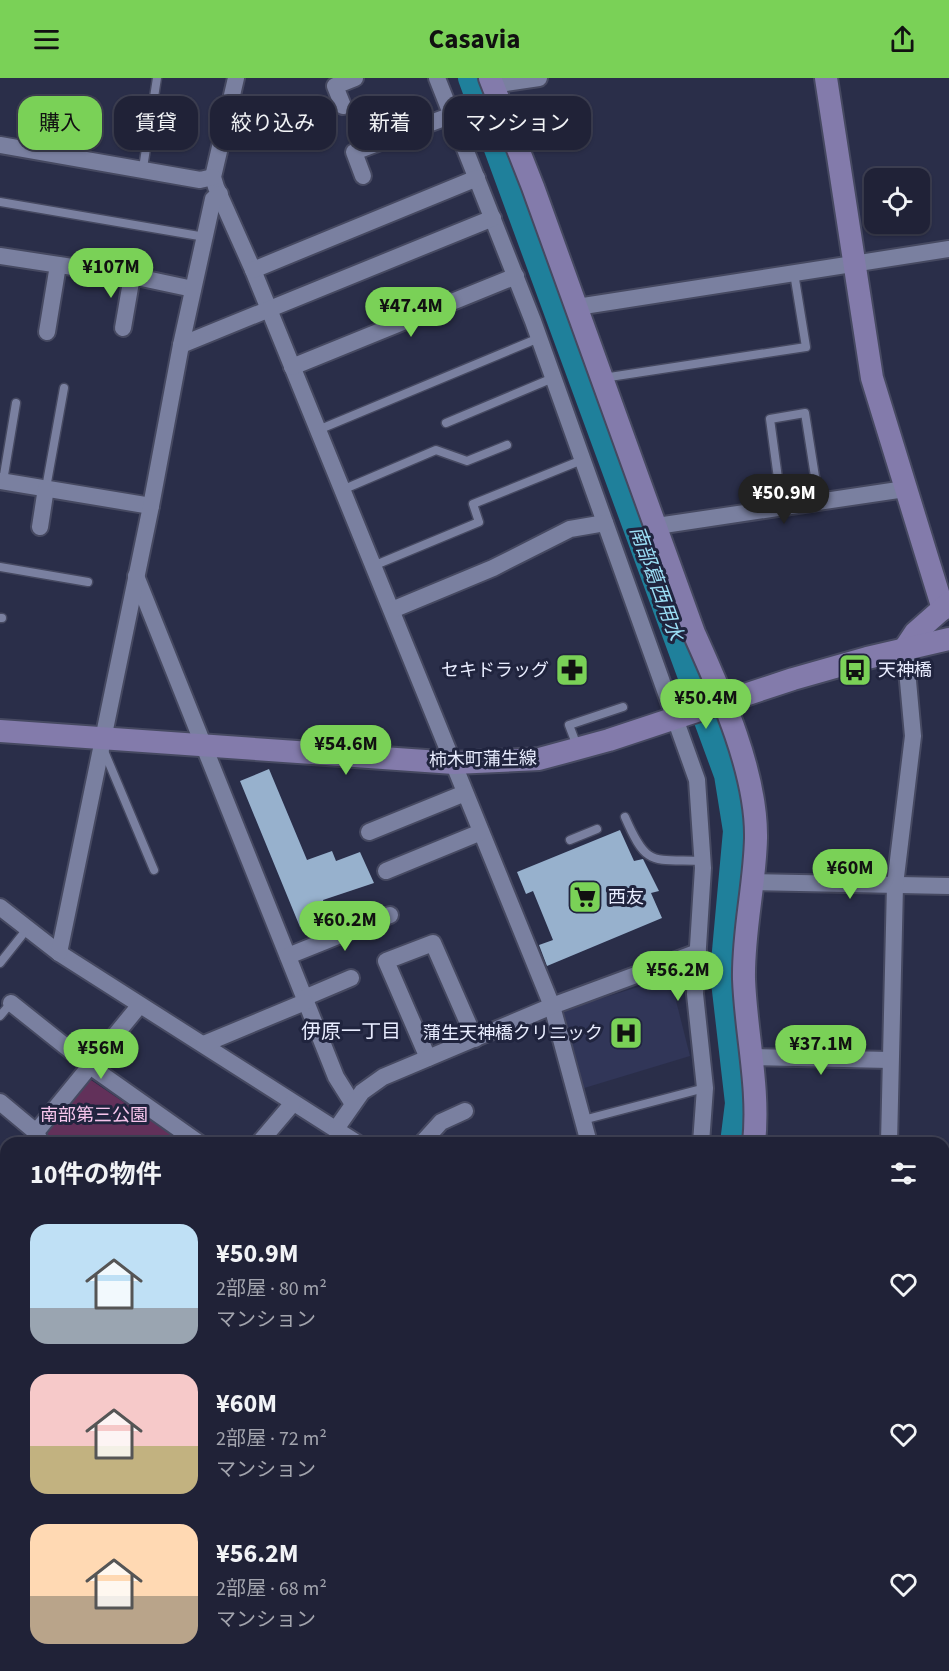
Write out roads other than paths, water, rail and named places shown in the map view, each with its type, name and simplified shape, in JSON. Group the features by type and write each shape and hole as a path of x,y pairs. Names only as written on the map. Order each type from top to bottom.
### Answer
{"street":[{"path":"236,78 213,177 454,763 505,901 552,1006 587,1137"},
{"path":"343,106 335,86 355,78"},
{"path":"437,78 444,96"},
{"path":"539,78 492,82 746,769 756,826 744,976 756,1098 754,1137"},
{"path":"826,78 872,378 905,489 946,606 915,633 905,648 913,736 896,885 889,1137"},
{"path":"363,176 354,152 444,118"},
{"path":"0,145 143,168 200,180 213,177"},
{"path":"466,150 539,338 678,718 697,780 703,861 695,1001 705,1088 701,1137"},
{"path":"253,270 477,178"},
{"path":"59,953 151,506 181,345 213,199 220,194"},
{"path":"181,345 493,218"},
{"path":"577,307 949,249"},
{"path":"0,256 132,276 194,289"},
{"path":"47,332 58,265"},
{"path":"123,328 132,276"},
{"path":"292,367 516,276"},
{"path":"2,481 151,506"},
{"path":"40,526 46,488"},
{"path":"657,526 905,489"},
{"path":"392,610 493,568 570,529 605,523"},
{"path":"136,576 336,1077 353,1104"},
{"name":"柿木町蒲生線","path":"0,731 102,742 206,747 285,756 454,763 539,759 678,718 793,679 905,648 949,639"},
{"path":"369,832 465,793"},
{"path":"386,871 481,832"},
{"path":"752,882 949,886"},
{"path":"0,907 59,953 139,1006 204,1044 292,1103 348,1137"},
{"path":"288,956 390,915"},
{"path":"428,1058 386,961 433,942 475,1039"},
{"path":"336,1129 362,1092 383,1077 552,1006 698,952"},
{"path":"204,1044 351,978"},
{"path":"0,1102 38,1137 90,1066 139,1006"},
{"path":"5,1010 90,1066 191,1137"},
{"path":"753,1057 890,1060"},
{"path":"264,1137 292,1103"},
{"path":"427,1137 441,1122 465,1111"}],"lane":[{"path":"143,168 157,78"},
{"path":"0,202 205,237"},
{"path":"603,378 806,347 794,273"},
{"path":"317,430 539,338"},
{"path":"446,423 553,378"},
{"path":"46,488 63,388"},
{"path":"2,481 16,403"},
{"path":"782,508 770,419 805,413 819,502"},
{"path":"342,490 436,450 467,460 507,445"},
{"path":"373,566 479,522 473,504 582,460"},
{"path":"0,567 88,582"},
{"path":"578,749 569,725 622,707"},
{"path":"102,742 154,870"},
{"path":"625,817 638,848 654,860 703,861"},
{"path":"570,840 597,829"},
{"path":"0,963 27,929"},
{"path":"583,1120 705,1088"}],"waterway":[{"name":"南部葛西用水","path":"471,78 727,775 736,831 723,973 738,1103 734,1137"}],"place":[{"name":"セキドラッグ","path":"572,670"},
{"name":"天神橋","path":"855,670"},
{"name":"西友","path":"585,897"},
{"name":"蒲生天神橋クリニック","path":"626,1033"}],"district":[{"name":"伊原一丁目","path":"351,1031"}],"park label":[{"name":"南部第三公園","path":"94,1115"}]}
